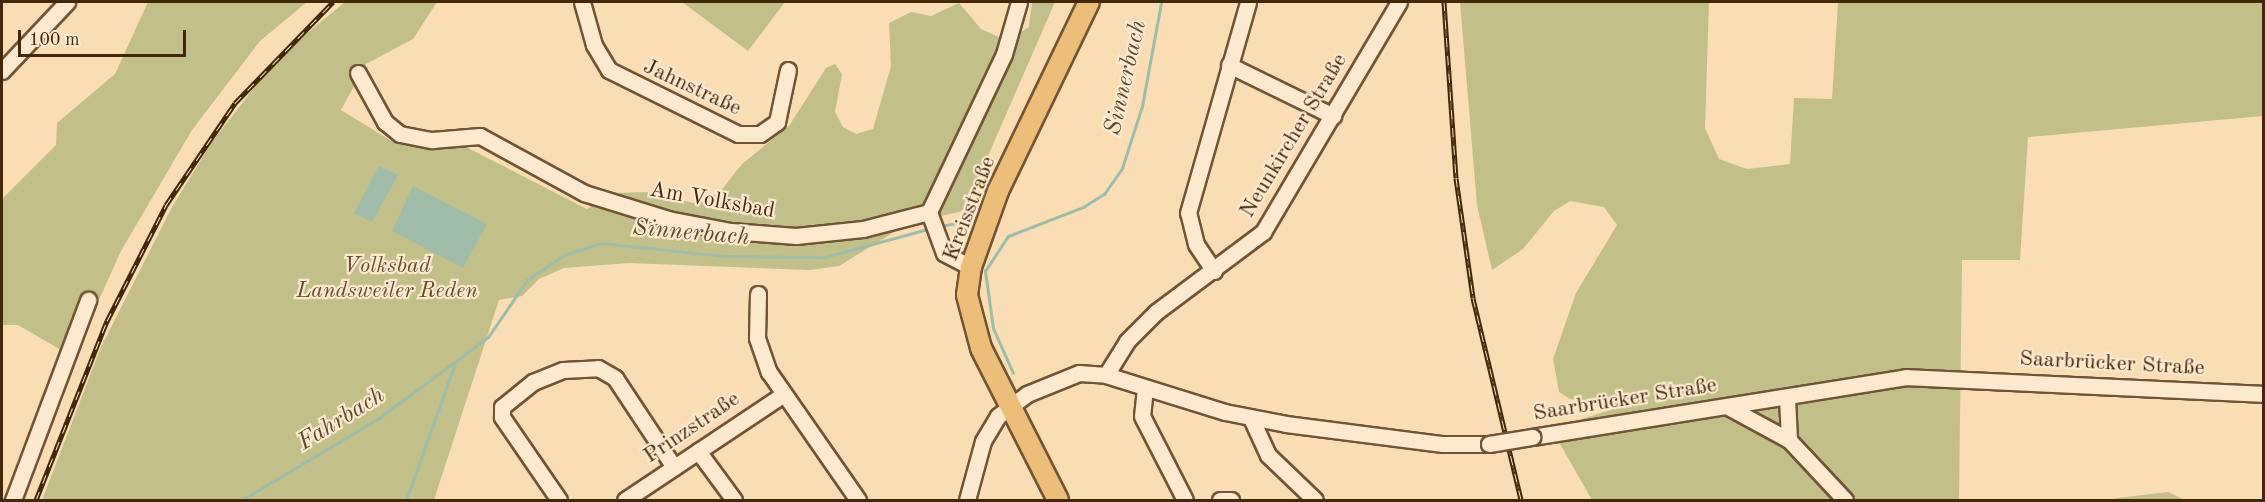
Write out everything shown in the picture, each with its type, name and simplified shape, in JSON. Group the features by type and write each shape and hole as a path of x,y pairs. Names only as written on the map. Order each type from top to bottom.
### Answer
{"main road":[{"name":"Kreisstraße","path":"1058,501 1008,408 969,314 970,267 998,191 1089,2"}],"street":[{"path":"2,71 67,2"},
{"name":"Jahnstraße","path":"582,2 594,45 609,70 738,134 760,134 777,122 788,70"},
{"path":"970,267 948,257 937,238 930,217 1004,54 1019,2"},
{"path":"1214,271 1196,244 1188,213 1248,2"},
{"name":"Neunkircher Straße","path":"1106,375 1139,328 1263,232 1399,2"},
{"path":"1229,65 1333,116"},
{"name":"Am Volksbad","path":"358,73 381,115 400,134 432,140 480,136 584,193 645,213 731,231 796,236 863,229 930,217"},
{"path":"758,294 762,357 784,394 858,501"},
{"path":"13,501 88,300"},
{"path":"559,501 502,417 502,407 533,382 563,370 598,368 615,378 674,467"},
{"name":"Saarbrücker Straße","path":"1008,408 1063,378 1106,375 1251,418 1390,439 1489,444 1787,397 1937,377 2264,394"},
{"path":"1145,388 1142,416 1185,501"},
{"name":"Prinzstraße","path":"625,501 784,394"},
{"path":"1787,397 1789,440"},
{"path":"1728,407 1789,440 1845,501"},
{"path":"967,501 983,441 1008,408"},
{"path":"1251,418 1268,455 1315,501"},
{"path":"698,451 734,501"},
{"path":"1220,501 1231,501"}],"green space":[{"path":"148,2 307,2 260,41 192,130 121,251 73,357 18,325 2,325 2,199 56,145 57,123 115,74"},
{"name":"Volksbad Landsweiler Reden","path":"345,2 437,2 413,39 366,64 341,110 393,142 429,149 464,146 587,209 611,193 652,192 697,204 719,193 742,164 789,126 826,68 835,64 842,74 835,112 843,127 856,134 873,129 891,66 889,23 911,12 931,16 959,3 981,29 1007,41 1029,27 1032,2 1055,2 964,211 909,223 839,266 810,270 629,263 564,268 539,279 522,296 499,300 434,500 42,500 101,347 172,207 212,142 278,57"},
{"path":"682,2 785,2 748,51"},
{"path":"1460,2 1709,2 1705,128 1719,159 1747,169 1790,164 1794,98 1832,99 1838,2 2263,2 2263,116 2028,137 2020,260 1962,260 1959,500 1592,500 1560,444 1533,443 1567,424 1613,409 1609,402 1570,399 1559,392 1553,359 1576,293 1617,225 1604,207 1570,201 1554,211 1523,249 1492,270 1477,205"},
{"path":"2168,492 2185,500 2111,500 2117,498"}],"shaded area":[{"path":"379,166 398,175 372,222 354,213"},
{"path":"413,186 487,224 463,268 392,231"}],"waterway":[{"name":"Sinnerbach","path":"1013,373 993,328 985,271 1008,236 1083,207 1104,194 1122,168 1142,106 1161,2"},
{"name":"Sinnerbach","path":"940,226 968,221"},
{"name":"Sinnerbach","path":"242,500 379,418 488,337 527,280 564,255 601,243 724,256 825,257 931,228"},
{"path":"406,500 455,363"}],"railway":[{"path":"36,500 107,321 166,205 235,103 333,2"},
{"path":"1444,2 1456,178 1473,298 1521,500"}],"water label":[{"name":"Fahrbach","path":"342,420"}]}
